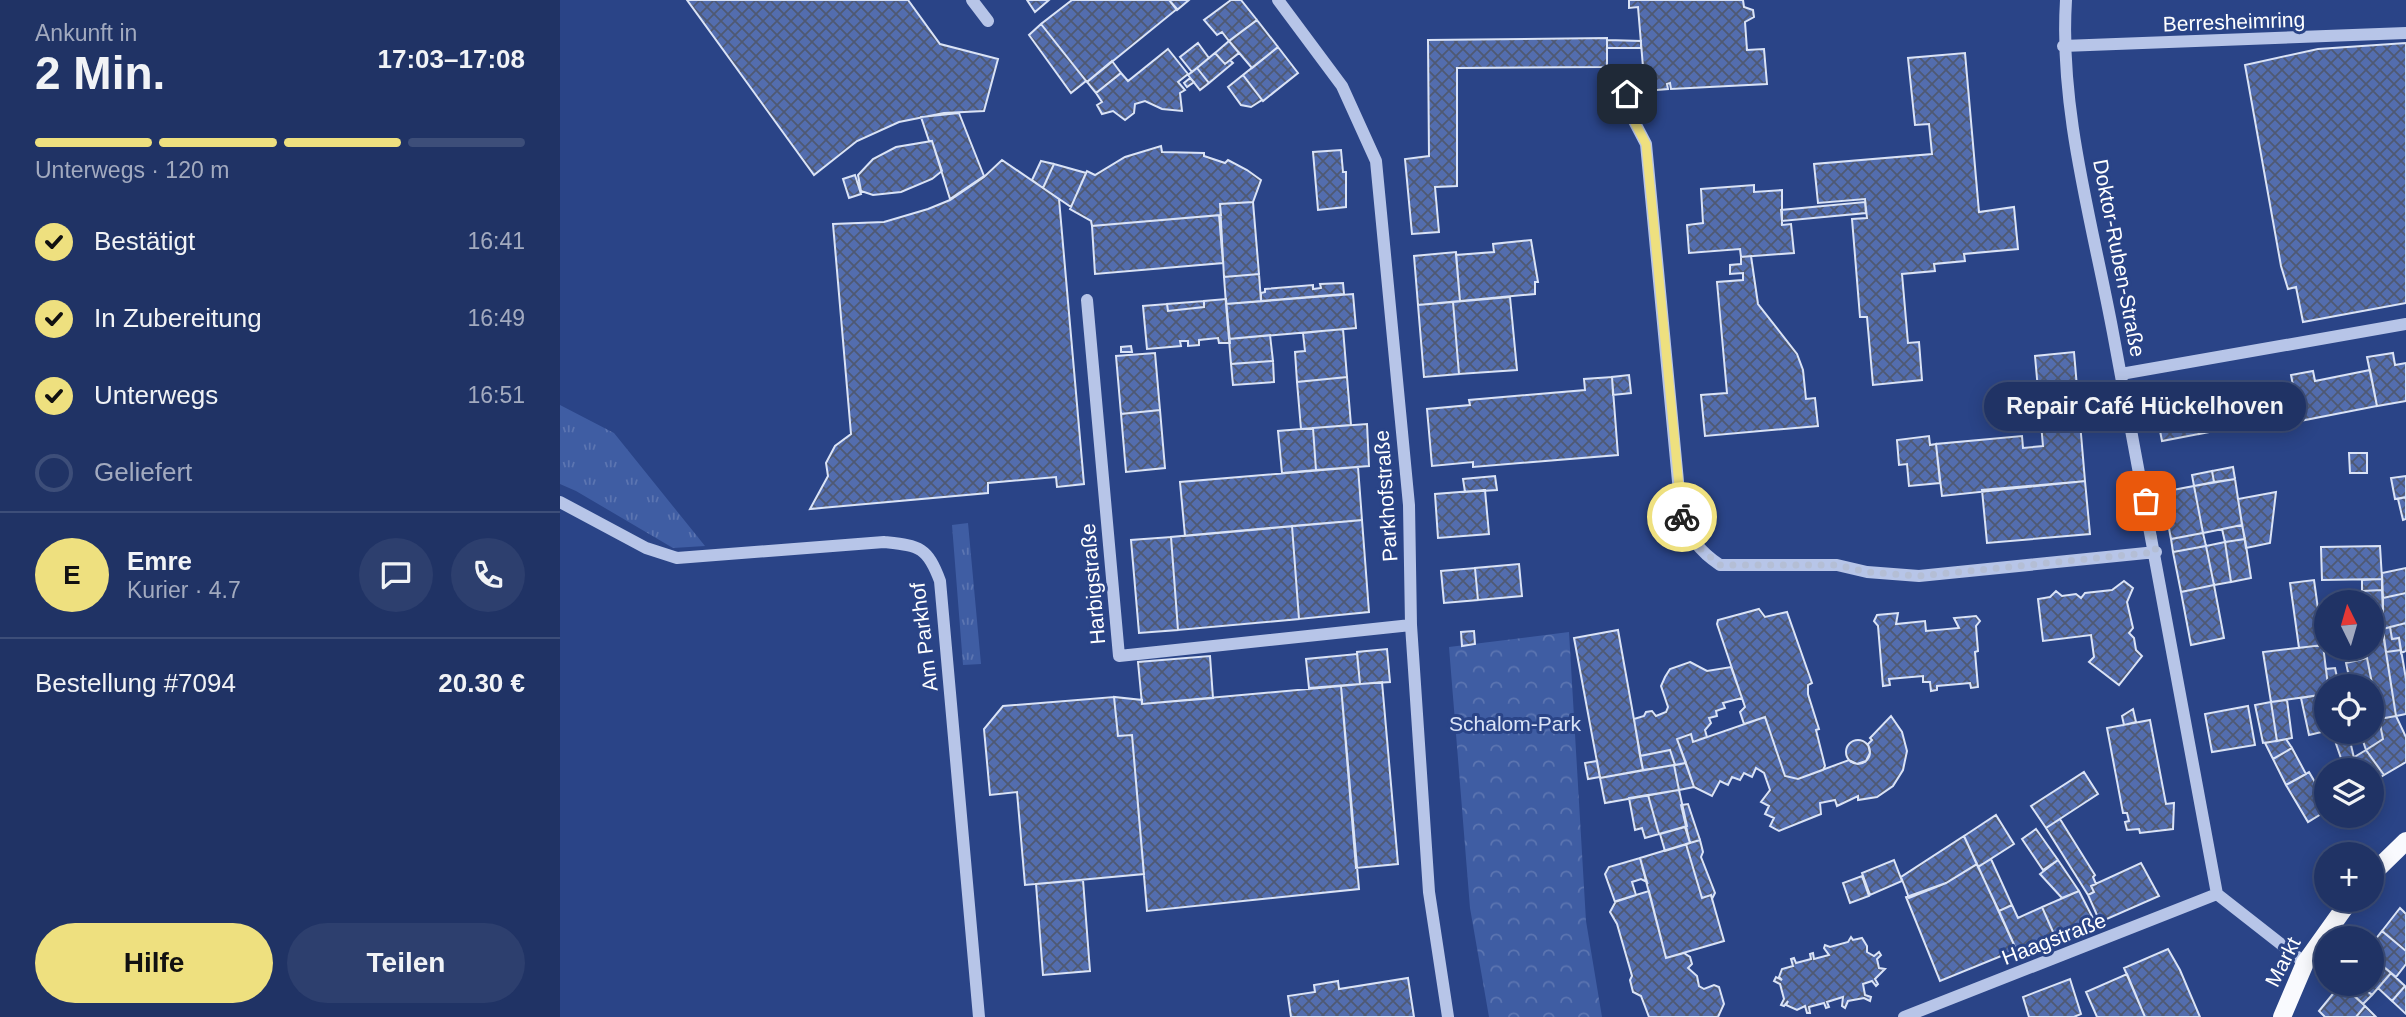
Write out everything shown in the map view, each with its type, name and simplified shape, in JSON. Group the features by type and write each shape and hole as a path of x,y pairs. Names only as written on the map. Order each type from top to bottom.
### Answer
{"main road":[{"path":"2384,862 2406,841"},
{"name":"Markt","path":"2282,1015 2305,962 2341,912"}],"street":[{"path":"972,0 988,21"},
{"name":"Parkhofstraße","path":"1278,0 1342,86 1376,161 1409,505 1411,625 1429,892 1448,1017"},
{"name":"Doktor-Ruben-Straße","path":"2066,0 2063,46 2081,171 2156,552 2217,894"},
{"name":"Berresheimring","path":"2063,46 2406,33"},
{"path":"1627,94 1633,119 1646,144 1678,480 1685,527 1694,543 1720,565 1837,565 1867,572 1919,576 2156,552"},
{"name":"Harbigstraße","path":"1087,300 1119,656 1411,625"},
{"path":"2121,374 2406,324"},
{"name":"Am Parkhof","path":"560,502 646,548 677,558 884,542 915,545 931,557 940,581 979,1017"},
{"path":"2217,894 2305,962"},
{"name":"Haagstraße","path":"1903,1017 2217,894"}],"green space":[{"path":"560,405 614,433 705,546 673,548 560,484"},
{"path":"968,523 981,664 963,665 952,525"},
{"name":"Schalom-Park","path":"1569,632 1586,921 1602,1017 1489,1017 1470,908 1449,647"}],"building":[{"path":"687,0 908,0 940,44 998,59 984,111 944,113 899,122 857,141 814,175"},
{"path":"1027,0 1049,0 1035,12"},
{"path":"1072,0 1169,0 1177,9 1087,82 1041,24"},
{"path":"1169,0 1189,0 1177,10"},
{"path":"1231,0 1241,0 1257,20 1229,41 1222,32 1217,35 1204,20"},
{"path":"1629,0 1743,0 1744,7 1753,10 1754,17 1745,22 1747,50 1764,49 1767,84 1671,89 1670,83 1667,84 1668,89 1645,91 1638,7 1629,8"},
{"path":"1257,20 1278,47 1252,68 1229,41"},
{"path":"1041,24 1086,81 1071,93 1029,35"},
{"path":"1607,38 1607,67 1457,68 1457,186 1435,187 1439,232 1412,234 1405,159 1429,156 1428,40"},
{"path":"1607,40 1641,41 1641,48 1607,48"},
{"path":"1229,41 1239,53 1225,64 1215,53"},
{"path":"1198,43 1209,58 1192,72 1180,57"},
{"path":"2406,43 2406,303 2303,322 2296,287 2288,289 2281,266 2245,65 2318,49"},
{"path":"1278,47 1298,73 1263,101 1243,75"},
{"path":"1168,49 1188,74 1178,82 1185,90 1180,93 1182,111 1162,109 1145,101 1135,104 1134,113 1125,120 1113,111 1102,114 1097,105 1102,102 1096,93 1121,73 1128,81"},
{"path":"1215,53 1225,64 1230,60 1233,63 1209,83 1197,68"},
{"path":"1965,53 1979,212 2014,207 2018,249 1964,254 1965,261 1934,264 1935,271 1902,274 1908,343 1919,342 1922,380 1873,385 1867,317 1860,317 1852,219 1867,218 1865,199 1818,203 1814,164 1932,154 1929,124 1915,125 1908,58"},
{"path":"1112,61 1121,73 1096,93 1087,82"},
{"path":"1197,68 1209,83 1200,90 1188,75"},
{"path":"1243,75 1262,100 1251,107 1241,105 1228,87"},
{"path":"1190,78 1194,82 1187,87 1184,83"},
{"path":"959,113 984,176 950,199 932,141 929,141 921,117"},
{"path":"932,141 942,171 932,179 901,192 873,195 861,191 858,175 873,159 896,147"},
{"path":"1161,146 1162,152 1204,153 1204,156 1225,163 1228,160 1247,170 1261,180 1253,202 1220,204 1221,215 1092,226 1091,221 1070,209 1087,171 1095,175 1125,157"},
{"path":"1341,150 1343,172 1346,172 1346,207 1318,210 1313,152"},
{"path":"1002,160 1059,199 1084,484 1057,487 1056,477 988,483 988,493 810,509 828,476 826,463 835,446 851,434 833,224 884,222 928,209 950,200 984,177"},
{"path":"1041,161 1054,164 1043,188 1032,180"},
{"path":"1054,164 1086,173 1071,207 1043,188"},
{"path":"855,175 861,194 849,198 843,179"},
{"path":"1754,185 1754,192 1782,190 1782,225 1791,224 1794,253 1741,257 1740,249 1689,253 1687,225 1703,223 1701,189"},
{"path":"1253,202 1259,274 1224,277 1220,204"},
{"path":"1865,202 1866,213 1782,221 1781,210"},
{"path":"1219,215 1223,263 1095,274 1092,226"},
{"path":"1531,240 1538,282 1535,282 1535,294 1460,301 1456,255 1494,252 1493,244"},
{"path":"1456,252 1460,301 1418,305 1414,256"},
{"path":"1751,256 1758,304 1797,354 1803,370 1806,399 1815,398 1818,426 1705,436 1701,395 1727,393 1717,282 1743,280 1743,273 1730,274 1730,265 1741,264 1741,257"},
{"path":"1259,274 1261,301 1226,304 1224,277"},
{"path":"1343,283 1344,294 1261,301 1261,293 1265,292 1265,289 1313,285 1313,289 1321,288 1320,284"},
{"path":"1353,294 1356,328 1229,339 1226,304"},
{"path":"1510,297 1517,370 1459,374 1453,302"},
{"path":"1226,299 1230,343 1219,343 1218,338 1199,340 1199,345 1188,346 1188,341 1180,341 1181,346 1147,349 1143,306 1167,304 1168,311 1204,307 1204,301"},
{"path":"1204,301 1204,307 1168,311 1167,304"},
{"path":"1453,302 1459,374 1424,377 1418,305"},
{"path":"1343,329 1347,377 1297,382 1295,352 1305,351 1303,333"},
{"path":"1270,335 1273,361 1231,364 1229,339"},
{"path":"1131,346 1132,352 1121,352 1121,347"},
{"path":"2074,352 2085,481 1942,496 1936,444 2022,436 2023,448 2043,446 2035,356"},
{"path":"1155,353 1160,410 1121,414 1116,356"},
{"path":"2393,353 2395,365 2406,363 2406,401 2377,406 2367,357"},
{"path":"1273,361 1274,382 1233,385 1231,364"},
{"path":"2370,370 2377,406 2300,421 2291,375 2313,371 2315,381"},
{"path":"1629,375 1631,393 1613,395 1612,377"},
{"path":"1347,377 1351,425 1301,429 1297,382"},
{"path":"1612,377 1618,455 1473,467 1473,462 1432,466 1427,409 1470,405 1469,400 1585,390 1584,379"},
{"path":"2236,385 2237,390 2258,386 2264,421 2199,434 2192,398 2231,391 2230,386"},
{"path":"2191,392 2199,434 2162,441 2155,405 2187,399 2186,394"},
{"path":"1160,410 1165,468 1126,472 1121,414"},
{"path":"1367,424 1369,466 1316,470 1313,428"},
{"path":"1313,428 1316,470 1282,473 1278,431"},
{"path":"1929,436 1930,445 1936,444 1940,483 1909,486 1907,464 1899,465 1897,440"},
{"path":"2349,453 2367,453 2367,473 2350,473"},
{"path":"1358,467 1362,520 1185,536 1180,482"},
{"path":"2233,467 2235,479 2214,482 2212,471"},
{"path":"2212,471 2214,482 2194,486 2192,475"},
{"path":"1495,476 1497,490 1465,492 1463,479"},
{"path":"2406,476 2406,497 2395,499 2391,478"},
{"path":"2235,479 2242,525 2203,533 2194,486"},
{"path":"2085,481 2090,534 1987,543 1982,490"},
{"path":"2194,486 2203,533 2171,539 2162,492"},
{"path":"1485,490 1489,534 1438,538 1435,494"},
{"path":"2276,492 2270,543 2246,548 2238,499"},
{"path":"2406,497 2406,519 2403,520 2398,499"},
{"path":"1362,520 1369,612 1299,619 1292,526"},
{"path":"2242,525 2245,539 2225,542 2222,529"},
{"path":"1292,526 1299,619 1178,630 1171,537"},
{"path":"2203,533 2206,546 2173,552 2171,539"},
{"path":"1171,537 1178,630 1139,633 1131,540"},
{"path":"2245,539 2251,578 2231,582 2225,542"},
{"path":"2225,542 2231,582 2214,585 2206,546"},
{"path":"2206,546 2214,585 2181,592 2173,552"},
{"path":"2380,546 2382,579 2322,580 2321,547"},
{"path":"1519,564 1522,596 1478,600 1475,568"},
{"path":"1475,568 1478,600 1444,603 1441,571"},
{"path":"2406,568 2406,593 2384,598 2382,573"},
{"path":"2382,579 2382,590 2362,590 2362,580"},
{"path":"2314,580 2314,646 2299,648 2290,583"},
{"path":"2124,581 2133,588 2127,602 2133,628 2129,633 2134,638 2136,650 2142,656 2119,685 2089,662 2094,657 2091,635 2043,641 2038,599 2050,597 2056,591 2062,596 2076,594 2081,598 2085,593 2112,590"},
{"path":"2214,585 2224,638 2191,645 2181,592"},
{"path":"2406,593 2406,623 2384,629 2384,598"},
{"path":"1759,609 1765,617 1787,612 1812,683 1808,685 1808,694 1819,729 1816,730 1825,766 1823,770 1798,779 1785,776 1765,717 1744,724 1740,712 1745,707 1717,624 1718,620"},
{"path":"1898,613 1896,624 1925,621 1926,631 1959,628 1954,618 1976,616 1980,621 1976,626 1978,651 1975,652 1978,687 1971,688 1970,683 1937,686 1937,690 1931,691 1930,682 1923,682 1923,676 1889,679 1890,685 1883,686 1878,626 1874,621 1877,615"},
{"path":"2406,623 2406,651 2401,653 2399,638 2392,639 2390,627"},
{"path":"2390,627 2392,639 2399,638 2401,650 2386,652 2384,629"},
{"path":"1618,630 1643,770 1600,778 1574,638"},
{"path":"1474,631 1475,644 1462,646 1461,632"},
{"path":"2384,640 2396,716 2384,718 2384,674 2370,674 2367,660 2384,660"},
{"path":"2314,646 2314,660 2325,660 2327,674 2314,674 2314,696 2271,702 2263,652"},
{"path":"1387,649 1390,682 1360,684 1357,652"},
{"path":"2401,650 2406,679 2406,714 2396,716 2386,652"},
{"path":"1357,654 1360,684 1309,688 1306,659"},
{"path":"1210,656 1213,698 1142,704 1138,662"},
{"path":"2367,660 2370,674 2348,674 2346,663"},
{"path":"1690,662 1707,671 1731,667 1742,698 1723,703 1725,708 1716,711 1717,716 1709,718 1711,723 1705,730 1707,737 1693,742 1691,734 1677,739 1686,763 1675,765 1670,750 1640,756 1634,719 1644,716 1646,712 1652,711 1656,716 1666,712 1668,707 1661,686 1665,677 1670,669"},
{"path":"2335,668 2336,674 2327,674 2326,669"},
{"path":"1382,682 1398,864 1356,868 1341,686"},
{"path":"1341,686 1359,889 1147,911 1132,735 1118,736 1114,697 1142,700 1142,704"},
{"path":"2314,696 2314,734 2309,735 2301,698"},
{"path":"1114,697 1118,736 1132,735 1144,874 1025,885 1017,792 990,795 984,729 1003,706"},
{"path":"2287,700 2292,738 2277,741 2271,702"},
{"path":"2271,702 2277,741 2263,743 2255,705"},
{"path":"2248,706 2255,745 2212,752 2205,714"},
{"path":"2133,709 2136,722 2124,725 2122,716"},
{"path":"1891,716 1902,732 1907,751 1903,770 1893,786 1877,797 1858,800 1858,796 1837,806 1835,800 1820,803 1821,814 1779,831 1770,826 1774,818 1765,814 1769,806 1761,802 1770,790 1764,773 1756,768 1752,777 1744,773 1740,780 1732,777 1728,785 1720,781 1712,796 1694,787 1677,739 1691,734 1693,742 1765,717 1785,776 1798,779 1849,760 1857,764 1866,761 1870,753 1870,738"},
{"path":"2396,716 2406,737 2406,762 2384,775 2384,758 2372,758 2366,750 2375,744 2384,744 2384,718"},
{"path":"2150,720 2166,804 2174,803 2173,829 2140,833 2139,829 2127,830 2125,822 2129,821 2127,813 2123,813 2107,728"},
{"path":"2286,739 2292,748 2273,759 2265,743"},
{"path":"1858,740 1867,743 1870,752 1867,761 1858,764 1849,761 1846,752 1849,743"},
{"path":"2336,744 2351,744 2354,758 2341,758"},
{"path":"2364,744 2375,744 2366,750"},
{"path":"2292,748 2306,774 2286,785 2273,759"},
{"path":"1670,750 1675,765 1643,770 1640,756"},
{"path":"2366,750 2372,758 2353,758"},
{"path":"1597,761 1600,777 1588,779 1585,763"},
{"path":"1686,763 1694,787 1679,790 1674,765"},
{"path":"1674,765 1679,790 1605,803 1600,778"},
{"path":"2084,772 2098,794 2046,828 2031,806"},
{"path":"2309,772 2314,780 2314,818 2308,822 2286,785"},
{"path":"1679,790 1687,826 1659,834 1648,795"},
{"path":"1648,795 1659,834 1645,838 1642,828 1635,830 1629,798"},
{"path":"1688,804 1700,840 1690,843 1681,805"},
{"path":"1996,815 2014,844 1978,867 1964,836"},
{"path":"2060,819 2095,875 2093,877 2096,884 2091,886 2094,892 2088,895 2046,828"},
{"path":"1685,827 1690,843 1665,851 1660,834"},
{"path":"2036,829 2058,860 2043,870 2022,839"},
{"path":"1964,836 1977,864 1946,883 1909,898 1901,877"},
{"path":"1700,840 1703,852 1701,857 1715,893 1712,899 1711,895 1702,898 1686,844"},
{"path":"1686,844 1702,898 1711,895 1724,941 1666,958 1640,858"},
{"path":"1640,858 1647,882 1641,879 1632,882 1636,895 1615,902 1605,874 1609,867"},
{"path":"1991,859 2012,905 1999,911 1978,867"},
{"path":"1894,860 1902,881 1870,895 1862,873"},
{"path":"2058,860 2079,891 2062,898 2040,874"},
{"path":"2141,863 2159,896 2100,922 2088,895 2094,892 2091,886"},
{"path":"1977,864 2020,958 2017,959 2011,952 1940,981 1906,897 1946,883"},
{"path":"1862,876 1869,896 1850,903 1843,883"},
{"path":"1083,880 1090,971 1043,975 1036,884"},
{"path":"1649,891 1666,958 1684,953 1690,957 1692,964 1688,968 1697,976 1699,986 1704,989 1714,985 1719,987 1724,1004 1718,1017 1649,1017 1641,996 1633,992 1630,980 1632,976 1617,924 1610,912 1616,901"},
{"path":"2079,891 2096,924 2057,941 2042,907"},
{"path":"2012,905 2018,918 2042,907 2057,941 2020,958 1999,911"},
{"path":"2400,908 2406,914 2406,951 2384,933 2384,928"},
{"path":"2384,933 2406,951 2406,964 2396,977 2384,967"},
{"path":"1851,937 1853,940 1862,938 1867,952 1874,956 1879,952 1881,955 1877,959 1879,968 1885,969 1875,979 1878,984 1876,986 1872,981 1863,984 1865,995 1871,997 1870,1001 1864,998 1848,1001 1845,1008 1842,1006 1843,997 1827,1002 1829,1007 1826,1008 1824,1003 1809,1007 1810,1013 1807,1013 1805,1006 1797,1010 1786,1005 1788,1001 1784,1006 1781,1005 1784,999 1780,984 1774,981 1776,977 1782,980 1779,977 1782,969 1793,966 1791,959 1794,958 1796,963 1811,959 1810,954 1813,953 1814,959 1829,955 1825,945 1830,947 1848,942"},
{"path":"2168,949 2200,1017 2145,1017 2124,968"},
{"path":"2384,967 2391,973 2384,981"},
{"path":"2391,973 2405,986 2392,1001 2384,994 2384,981"},
{"path":"2127,974 2145,1017 2097,1017 2086,992"},
{"path":"1408,978 1414,1017 1291,1017 1288,996 1315,992 1314,985 1338,981 1339,989"},
{"path":"2070,979 2081,1014 2074,1017 2029,1017 2023,997"},
{"path":"2406,987 2406,1014 2392,1001"},
{"path":"2331,996 2354,996 2365,1006 2356,1017 2325,1017 2319,1011"},
{"path":"2355,996 2371,996 2363,1004"},
{"path":"2365,1006 2376,1017 2356,1017"}],"way so far":[{"path":"1682,517 1694,543 1706,556 1720,565 1837,565 1867,572 1919,576 2156,552 2146,501"}],"place":[{"name":"Repair Café Hückelhoven","path":"2146,501"}],"route":[{"path":"1627,94 1633,119 1646,144 1682,517"}]}
